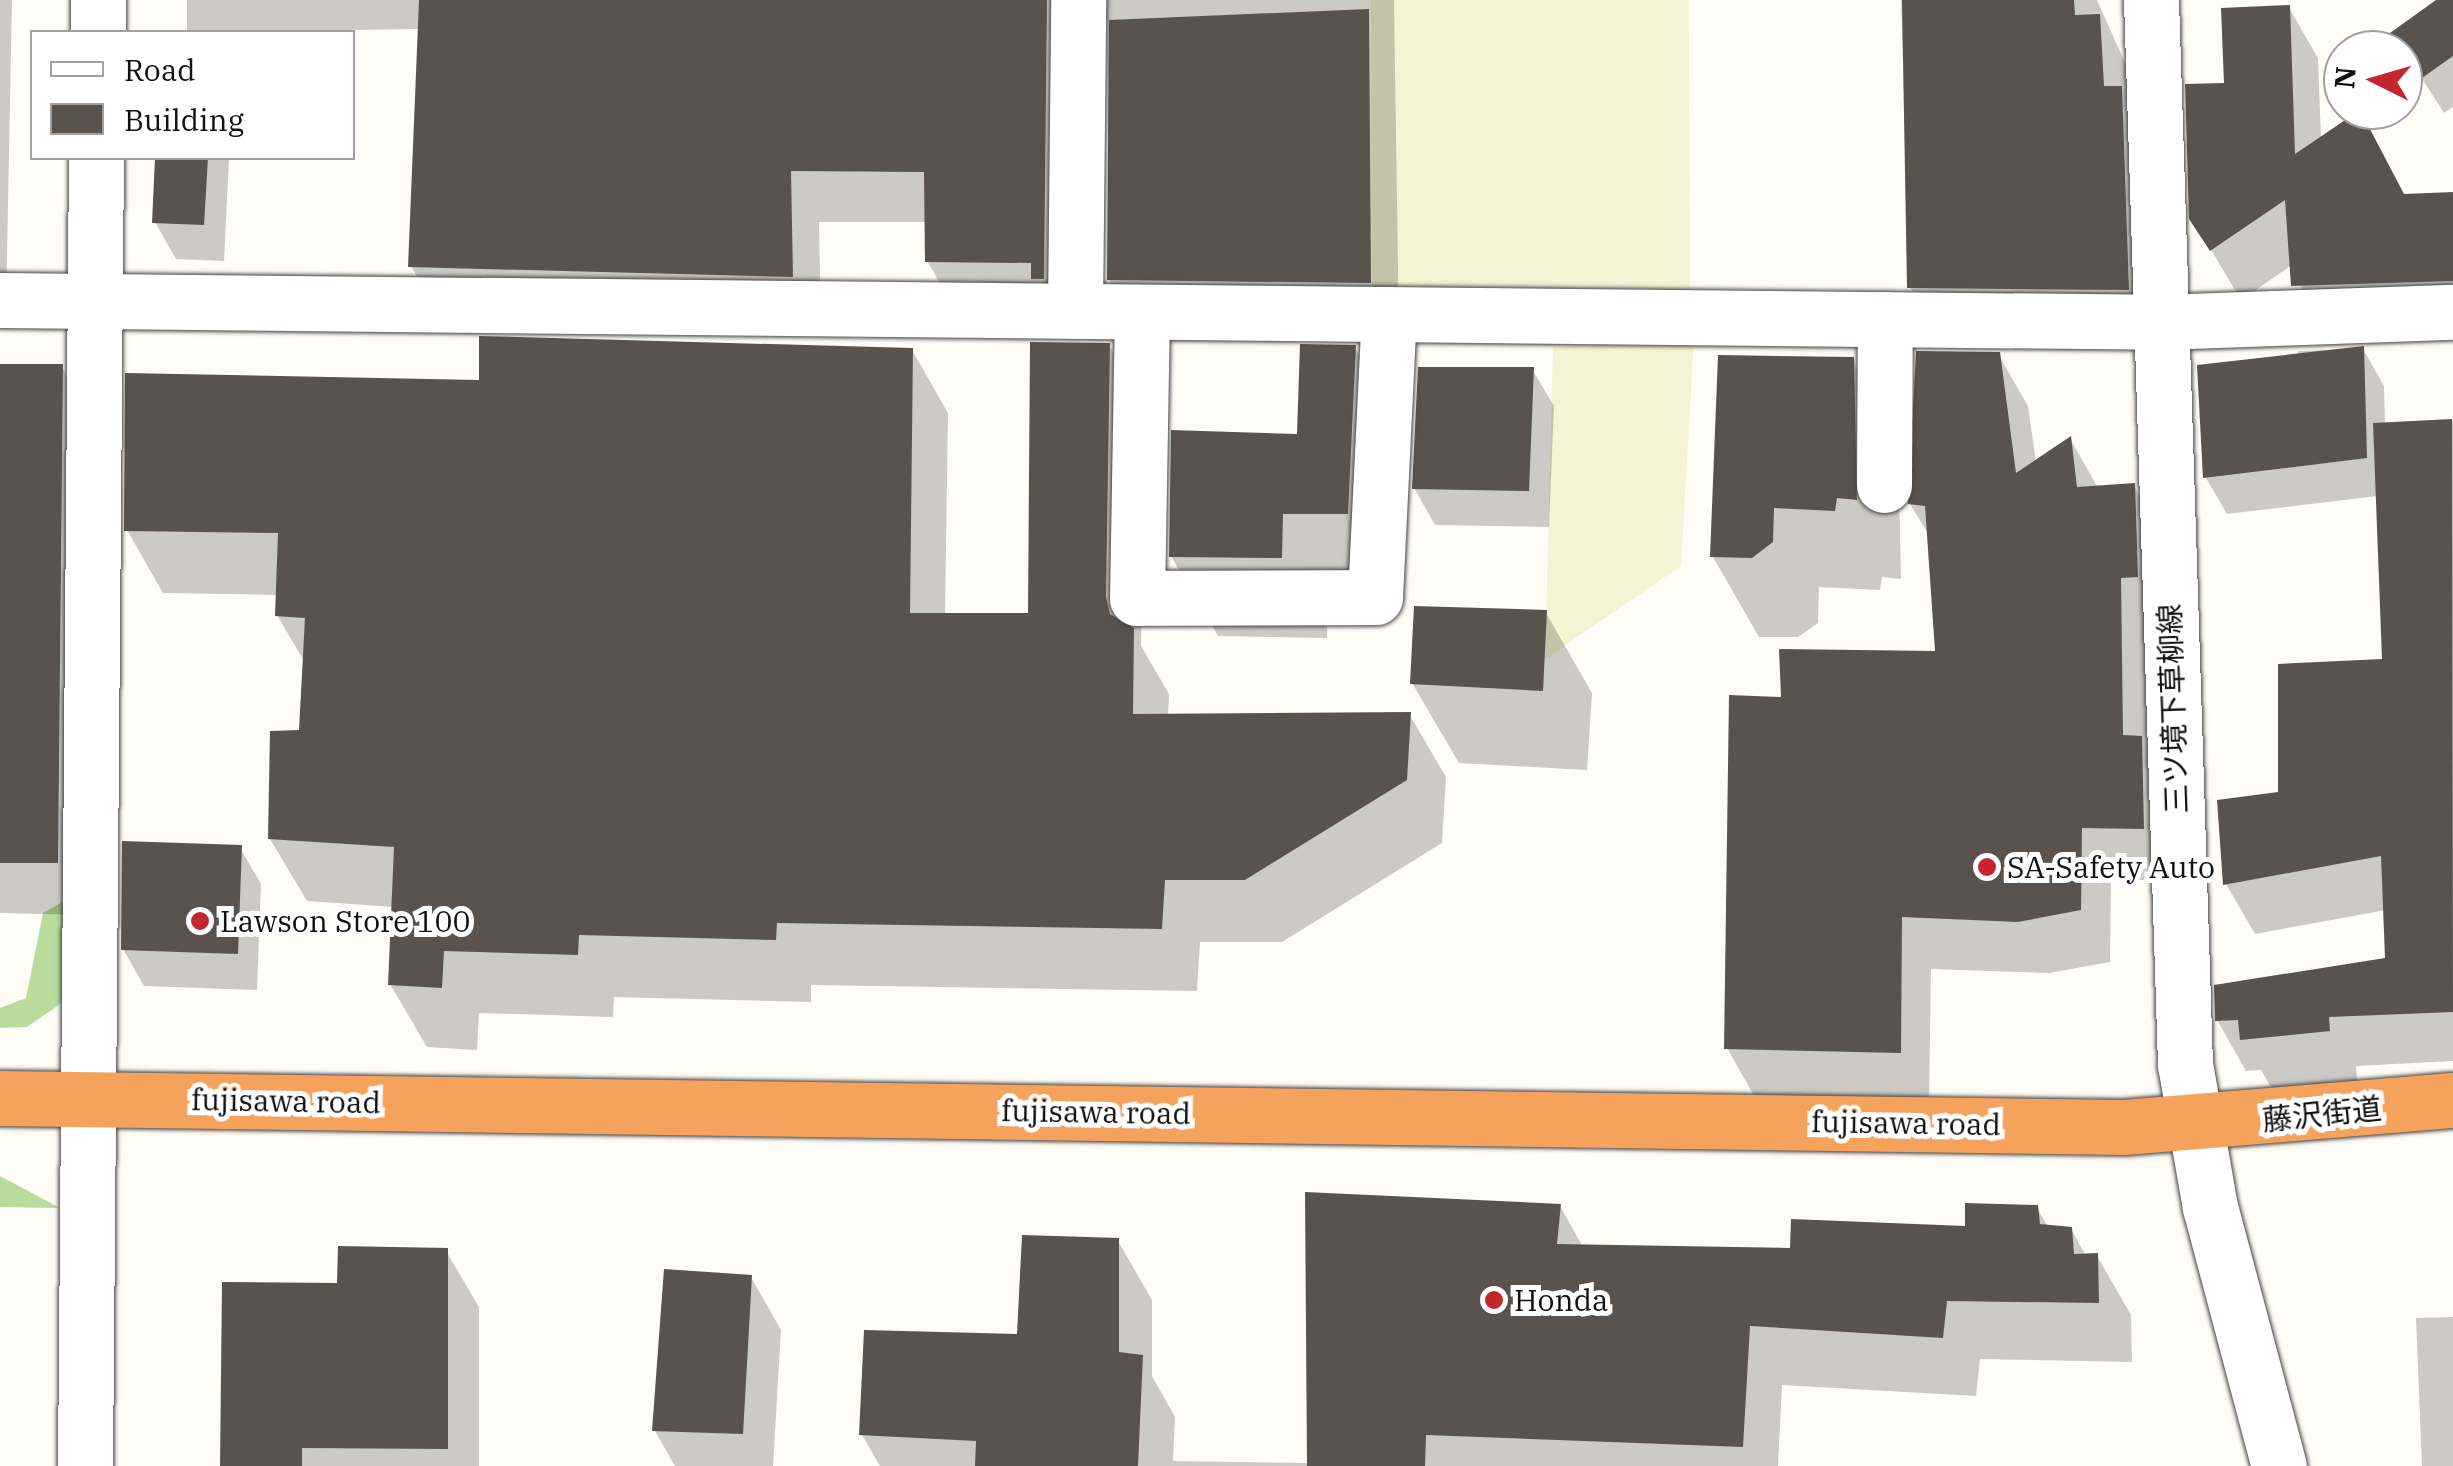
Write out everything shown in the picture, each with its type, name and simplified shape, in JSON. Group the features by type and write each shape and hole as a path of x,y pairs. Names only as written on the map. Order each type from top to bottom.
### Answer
{"highway":[{"name":"fujisawa road","path":"0,1098 2191,1126"},
{"name":"藤沢街道","path":"2191,1126 2453,1100"}],"street":[{"path":"98,0 98,30"},
{"path":"1074,311 1078,0"},
{"name":"三ツ境下草柳線","path":"2151,0 2191,1126 2280,1466"},
{"path":"85,1466 96,160"},
{"path":"0,300 2160,322 2453,312"},
{"path":"1142,312 1137,598 1375,597 1389,314"},
{"path":"1884,485 1885,319"}],"shaded area":[{"path":"1371,0 1689,0 1690,290 1372,291"},
{"path":"1694,340 1681,566 1545,659 1553,347"}],"green space":[{"path":"64,901 63,1002 27,1027 0,1028 0,1008 26,998 43,913"},
{"path":"0,1176 60,1208 0,1207"}],"building":[{"path":"419,0 1047,0 1044,279 1031,279 1031,263 925,262 924,172 791,171 793,277 408,267"},
{"path":"1902,0 2074,0 2075,15 2100,14 2104,86 2122,86 2129,290 1907,288"},
{"path":"2436,0 2453,0 2453,56 2423,77 2423,30 2394,30"},
{"path":"2290,5 2295,154 2330,130 2370,130 2404,194 2453,192 2453,281 2291,286 2285,200 2210,251 2189,219 2185,84 2224,83 2221,8"},
{"path":"1369,9 1371,283 1107,280 1109,20"},
{"path":"155,160 208,160 204,225 152,223"},
{"path":"479,336 913,348 910,613 1028,613 1030,342 1110,343 1106,597 1110,614 1134,628 1133,714 1411,712 1407,780 1245,880 1165,880 1162,929 777,923 776,940 579,935 578,955 444,951 442,988 388,985 394,847 268,839 270,731 299,730 305,618 275,616 278,533 124,531 125,373 479,380"},
{"path":"1300,344 1356,345 1348,514 1283,514 1282,558 1169,557 1171,430 1297,434"},
{"path":"2364,346 2367,458 2203,478 2197,365"},
{"path":"1916,351 2000,352 2016,473 2071,436 2077,487 2135,483 2138,577 2121,578 2123,735 2142,736 2144,829 2082,828 2081,910 2018,922 1902,917 1901,1053 1724,1049 1729,695 1781,697 1779,649 1935,651 1925,506 1908,504"},
{"path":"1718,355 1854,357 1857,500 1837,498 1835,511 1774,508 1773,542 1752,558 1710,557"},
{"path":"0,364 63,364 58,863 0,863"},
{"path":"1418,367 1534,367 1529,491 1412,489"},
{"path":"2452,419 2453,1012 2329,1017 2330,1031 2240,1040 2238,1020 2215,1021 2214,985 2385,958 2381,856 2223,885 2217,800 2278,792 2278,664 2382,659 2373,423"},
{"path":"1414,606 1547,610 1543,691 1410,684"},
{"path":"122,841 242,845 238,954 121,950"},
{"path":"1305,1192 1561,1204 1557,1244 1790,1248 1791,1219 1965,1226 1965,1203 2038,1205 2040,1224 2072,1227 2074,1254 2098,1253 2099,1303 1947,1301 1943,1338 1750,1326 1743,1447 1426,1435 1425,1466 1307,1466"},
{"path":"1022,1235 1119,1238 1119,1352 1143,1355 1138,1466 975,1466 976,1441 859,1435 864,1330 1017,1334"},
{"path":"338,1246 448,1248 448,1449 302,1448 302,1466 220,1466 222,1282 337,1283"},
{"path":"664,1269 752,1275 743,1434 652,1431"}],"place":[{"name":"SA-Safety Auto","path":"1987,867"},
{"name":"Lawson Store 100","path":"200,921"},
{"name":"Honda","path":"1494,1300"}]}
